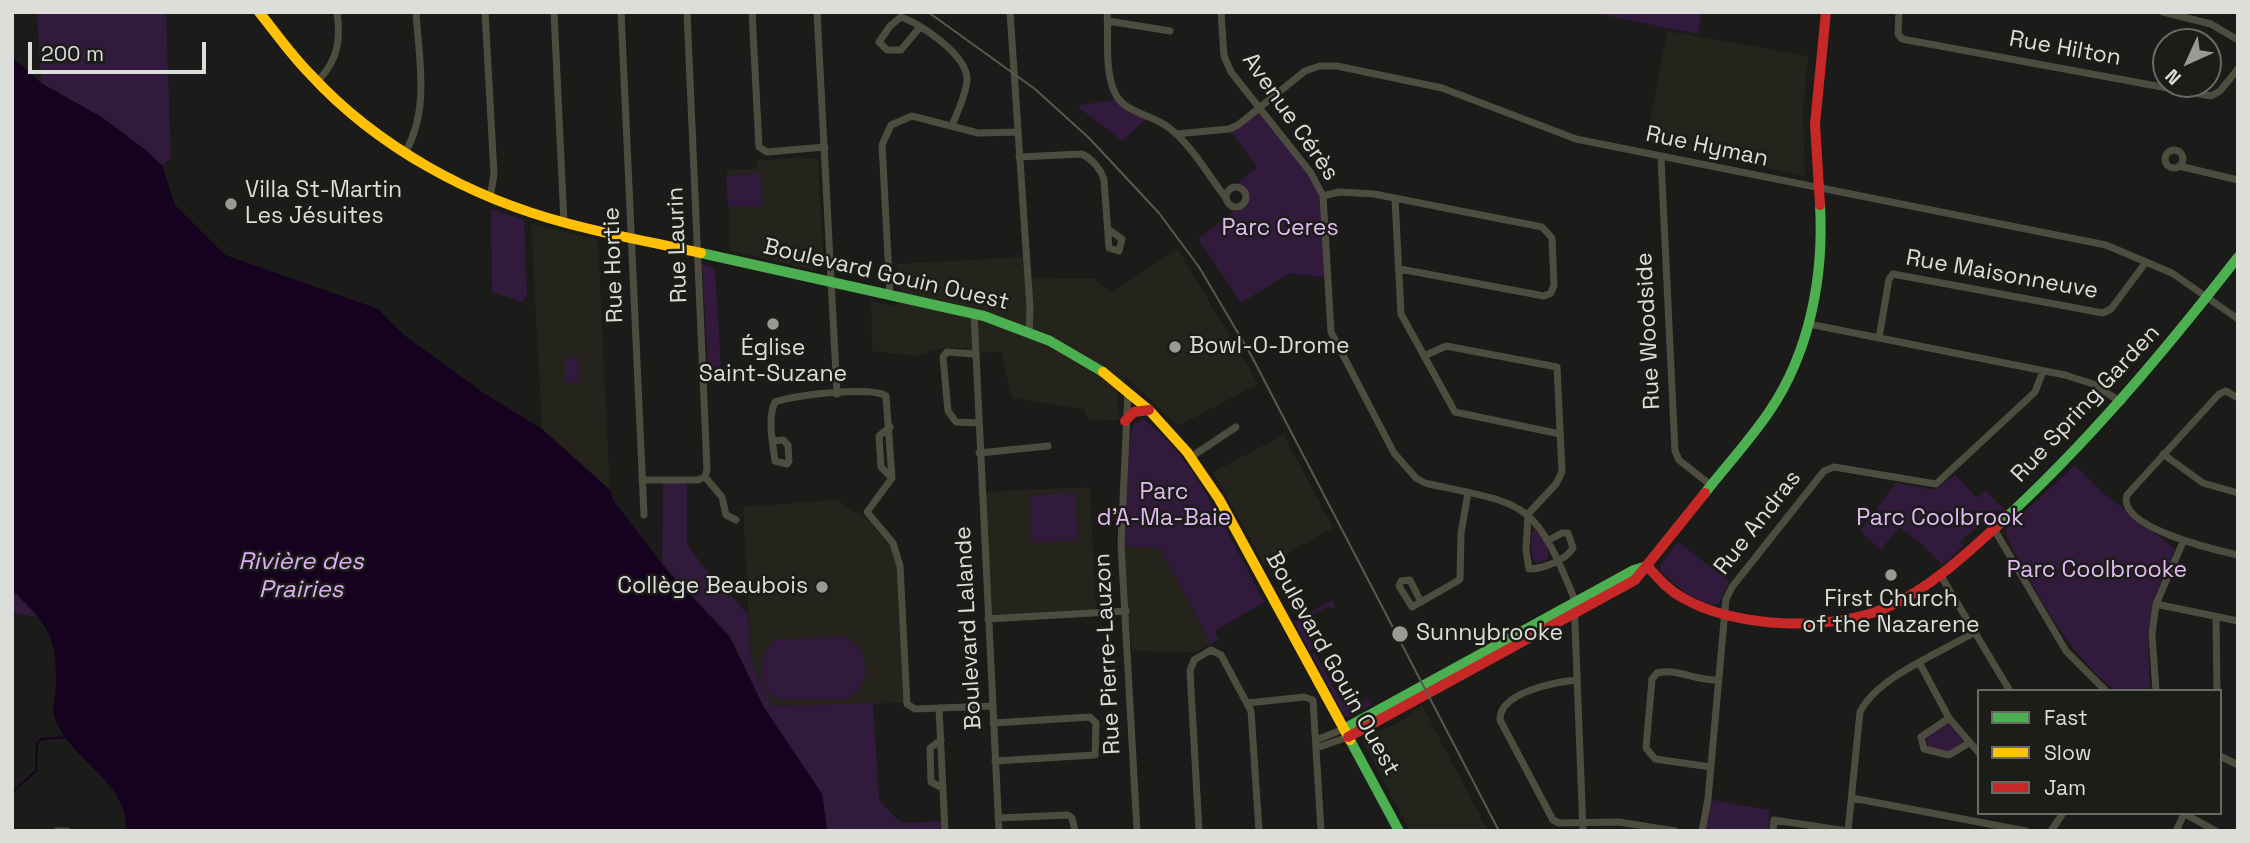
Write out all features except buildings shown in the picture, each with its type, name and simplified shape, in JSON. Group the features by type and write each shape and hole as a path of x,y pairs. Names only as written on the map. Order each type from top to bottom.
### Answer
{"street":[{"name":"Boulevard Gouin Ouest","path":"259,12 317,82 360,120 405,153 490,198 564,223 974,313 1028,332 1082,359 1128,391 1191,457 1219,499 1399,831"},
{"path":"317,82 336,56 340,33 337,12"},
{"path":"405,153 417,129 421,113 416,12"},
{"path":"485,12 494,174 490,198"},
{"path":"554,12 564,223"},
{"name":"Rue Hortie","path":"621,12 644,515"},
{"name":"Rue Laurin","path":"687,12 707,469 705,477"},
{"path":"752,12 759,147 767,152 825,148"},
{"path":"817,12 837,394"},
{"path":"1010,12 1030,308 1028,332"},
{"name":"Avenue Cérès","path":"1221,12 1224,56 1231,72 1311,173 1323,196 1331,332 1387,443 1408,471 1425,483 1503,499 1528,514"},
{"path":"1316,744 1346,733 1574,609 1634,570 1647,566 1773,406 1795,364 1809,324 1821,261 1815,124 1826,12"},
{"name":"Rue Hilton","path":"1899,12 1898,34 1902,39 2211,96 2220,91 2238,69"},
{"path":"2163,12 2190,15 2238,40"},
{"path":"1170,31 1107,16 1110,74 1115,94 1123,104 1156,118 1176,134 1226,198"},
{"path":"920,27 901,50 887,50 880,46 880,39 897,19 906,19 920,27 956,54 964,64 968,79 952,126"},
{"name":"Rue Hyman","path":"1176,134 1229,129 1305,71 1320,66 1337,66 1441,88 1576,139 2106,245 2172,273 2238,319"},
{"path":"890,295 882,145 891,125 912,116 978,133 1018,132"},
{"path":"1018,157 1082,154 1088,157 1102,173 1104,180 1108,229"},
{"name":"Rue Woodside","path":"1661,158 1675,451 1679,460 1712,486"},
{"path":"2179,166 2238,180"},
{"path":"1323,196 1353,192 1548,230 1552,238 1554,285 1551,293 1544,296 1400,270"},
{"path":"1395,200 1401,314 1455,412 1560,434"},
{"name":"Rue Spring Garden","path":"1647,566 1688,602 1725,615 1802,623 1855,618 1899,602 1941,576 2061,466 2121,402 2238,257"},
{"name":"Rue Maisonneuve","path":"1879,338 1889,279 1893,274 2103,313 2111,309 2146,262"},
{"name":"Boulevard Lalande","path":"974,313 999,831"},
{"path":"1809,324 2088,382 2121,402"},
{"path":"1424,356 1446,345 1557,367 1560,478 1528,514 1527,566 1533,570 1570,553 1571,536 1562,533 1549,540"},
{"path":"974,354 947,352 943,357 948,411 956,422 978,423"},
{"name":"Rue Andras","path":"1702,831 1711,767 1725,615 1731,587 1824,471 1834,467 1936,484 2035,392 2043,371"},
{"name":"Rue Pierre-Lauzon","path":"1128,391 1121,544 1137,831"},
{"path":"2238,398 2226,391 2219,394 2127,495 2127,507 2152,527 2183,542 2238,555"},
{"path":"773,440 771,410 775,402 837,394 882,393 889,400 890,427 879,436 881,467 892,478 867,512 893,543 900,566 908,704 915,709 992,706"},
{"path":"1125,421 1134,412 1149,410"},
{"path":"1191,457 1236,427"},
{"path":"979,453 1048,446"},
{"path":"2163,454 2203,483 2238,493"},
{"path":"642,480 698,480 705,477 722,497 726,516 736,520"},
{"path":"1421,602 1460,579 1461,533 1468,493"},
{"path":"1528,514 1549,540 1574,609 1583,826"},
{"path":"1994,529 2066,652 2104,689"},
{"path":"2156,689 2152,634 2156,604 2183,542"},
{"path":"1941,576 1963,608 1973,633 2009,689"},
{"path":"2156,604 2238,621"},
{"path":"988,619 1126,611"},
{"path":"2216,617 2217,689"},
{"path":"1773,831 1774,820 1847,831 1860,712 1875,691 1973,633"},
{"path":"1199,831 1190,671 1197,658 1215,651 1223,658 1248,703 1253,721 1259,831"},
{"path":"1920,664 1949,718 1977,751"},
{"path":"1711,767 1656,758 1646,748 1652,680 1657,673 1665,671 1701,681 1718,680"},
{"path":"1577,680 1542,685 1504,705 1500,720 1553,820 1583,826 1619,821 1675,831"},
{"path":"1248,703 1310,697 1314,705 1321,831"},
{"path":"939,708 945,831"},
{"path":"993,723 1090,718 1096,723 1095,755 995,761"},
{"path":"1949,718 1921,737 1924,749 1949,755 1969,743"},
{"path":"941,740 930,748 930,768 931,782 943,788"},
{"path":"2222,757 2238,765"},
{"path":"1852,798 2026,831"},
{"path":"998,818 1068,815 1075,823 1075,831"},
{"path":"1981,822 1986,815"},
{"path":"2051,831 2062,815"},
{"path":"2187,815 2216,831"},
{"path":"57,831 67,831"}],"shaded area":[{"path":"1667,31 1808,56 1803,111 1805,176 1646,142"},
{"path":"818,159 824,267 815,270 730,251 727,170 757,169 757,161"},
{"path":"531,223 598,240 610,490 542,429"},
{"path":"1178,249 1258,384 1178,426 1126,376 1117,395 1119,420 1089,421 1084,409 1012,398 1001,352 980,353 966,348 942,348 916,356 872,351 871,301 897,306 901,288 898,286 897,264 1025,257 1027,278 1095,279 1111,292"},
{"path":"1284,435 1333,528 1265,566 1213,472"},
{"path":"1090,487 1096,612 991,617 984,492"},
{"name":"Collège Beaubois","path":"836,500 865,517 893,548 896,560 903,703 773,706 751,662 743,507"},
{"path":"1121,546 1160,548 1211,644 1195,652 1132,651"},
{"path":"1422,705 1488,831 1410,831 1362,740 1403,720"}],"green space":[{"path":"37,12 166,12 171,159 162,165 103,118 41,83"},
{"path":"1589,12 1702,12 1698,34"},
{"path":"1117,99 1128,112 1146,119 1122,141 1077,106"},
{"name":"Parc Ceres","path":"1258,109 1311,173 1323,196 1327,278 1290,273 1241,303 1198,239 1246,199 1238,183 1257,167 1229,129"},
{"path":"760,173 763,207 728,206 726,176"},
{"path":"491,209 524,220 527,295 523,302 492,292"},
{"path":"702,264 715,268 721,368 708,369"},
{"path":"578,357 579,382 565,383 565,358"},
{"name":"Parc d'A-Ma-Baie","path":"1143,419 1162,435 1197,479 1264,602 1215,631 1219,640 1211,644 1160,548 1121,546 1125,471 1133,424"},
{"name":"Parc Coolbrooke","path":"2075,465 2103,493 2175,549 2152,604 2148,635 2150,689 2114,689 2082,658 2041,600 2007,538 2006,529"},
{"name":"Parc Coolbrook","path":"1955,475 1977,498 1985,490 2005,510 2001,514 1996,510 1960,542 1964,546 1942,565 1922,544 1899,527 1881,550 1860,531 1896,483 1935,490"},
{"path":"663,480 687,480 687,544 702,565 748,614 751,662 773,706 873,703 879,800 901,823 944,821 945,831 827,831 822,794 763,706 730,637 662,563"},
{"path":"1075,493 1078,540 1032,543 1030,495"},
{"path":"1535,530 1548,547 1547,559 1537,563 1532,558 1531,534"},
{"path":"1678,542 1729,581 1719,604 1712,605 1696,599 1660,570 1661,564"},
{"path":"12,590 39,617 12,613"},
{"path":"1332,600 1336,607 1331,609 1329,606 1306,618 1308,622 1303,626 1314,648 1309,651 1294,622"},
{"path":"843,636 859,649 865,666 862,685 847,699 779,699 766,688 762,680 762,662 764,653 776,640"},
{"path":"1315,653 1342,702 1346,701 1350,708 1366,700 1365,695 1371,705 1349,717 1344,716 1312,654"},
{"path":"1948,722 1965,743 1949,752 1928,747 1926,737"},
{"path":"1708,799 1770,810 1768,831 1702,831"}],"water":[{"name":"Rivière des Prairies","path":"12,57 41,83 103,118 147,151 162,165 175,205 225,255 378,309 404,335 485,394 542,429 610,490 613,500 669,573 730,637 763,706 822,794 827,831 126,831 125,813 118,798 61,731 54,715 56,666 51,641 41,621 12,590"}],"waterway":[{"path":"12,792 36,771 37,743 42,739 67,737"}],"tram line":[{"path":"928,12 1035,89 1089,138 1159,213 1199,267 1251,355 1499,831"}],"traffic: fast":[{"path":"1705,493 1769,412 1795,364 1804,339 1816,286 1821,232 1820,205"},
{"path":"701,253 984,316 1050,341 1103,372"},
{"path":"1997,526 2062,463 2123,397 2238,257"},
{"path":"1344,729 1634,570 1647,566"},
{"path":"1350,740 1399,831"}],"traffic: slow":[{"path":"259,12 296,59 336,100 395,147 428,167 461,184 530,212 599,231 701,253"},
{"path":"1103,372 1149,410 1187,452 1219,499 1350,740"}],"traffic: jam":[{"path":"1820,205 1815,124 1826,12"},
{"path":"1125,421 1134,412 1149,410"},
{"path":"1348,737 1635,580 1705,493"},
{"path":"1647,566 1678,595 1730,616 1786,623 1842,620 1890,606 1919,590 1997,526"}],"place":[{"name":"Villa St-Martin Les Jésuites","path":"231,204"},
{"name":"Église Saint-Suzane","path":"773,324"},
{"name":"Bowl-O-Drome","path":"1175,347"},
{"name":"First Church of the Nazarene","path":"1891,575"},
{"name":"Collège Beaubois","path":"822,587"},
{"name":"Sunnybrooke","path":"1400,634"}]}
